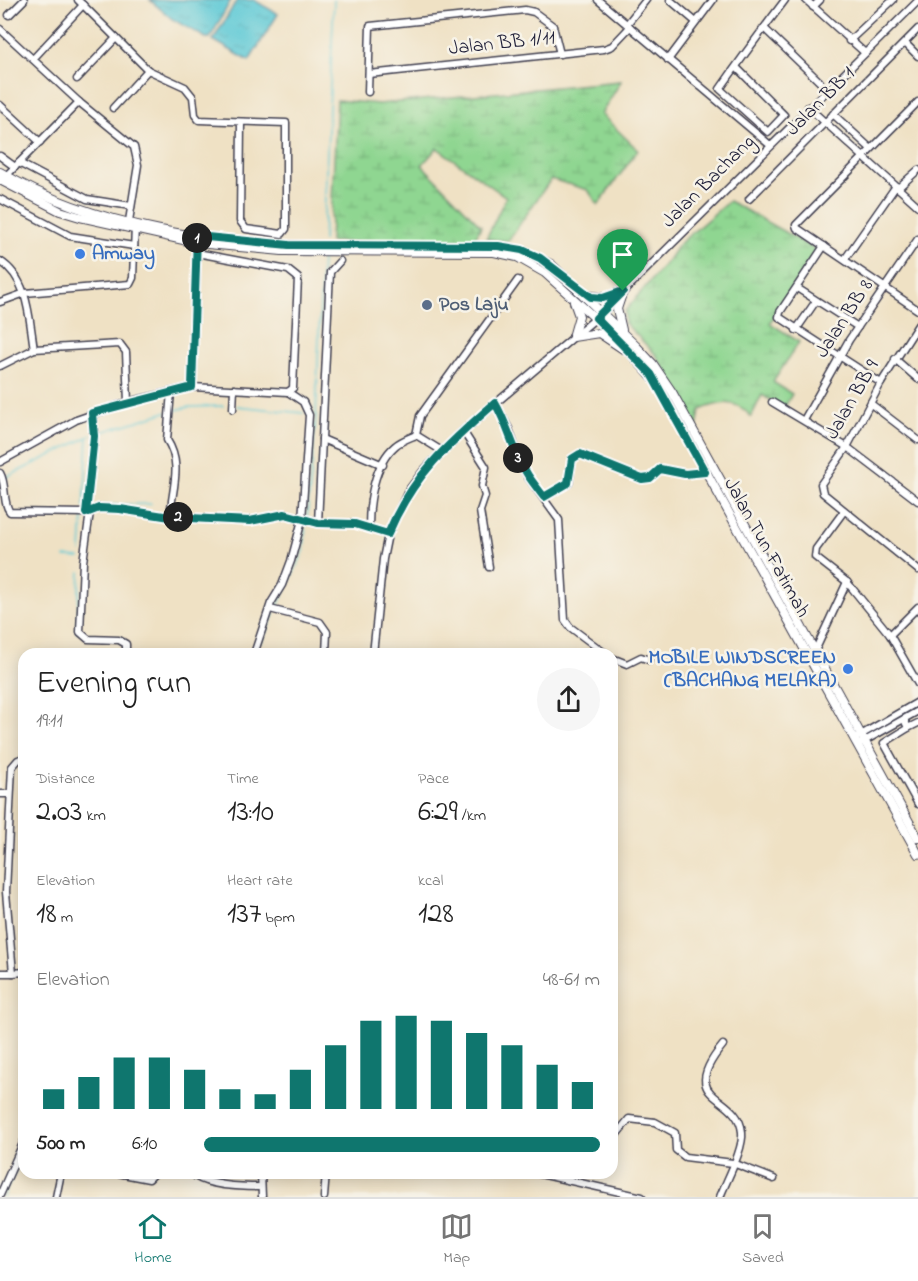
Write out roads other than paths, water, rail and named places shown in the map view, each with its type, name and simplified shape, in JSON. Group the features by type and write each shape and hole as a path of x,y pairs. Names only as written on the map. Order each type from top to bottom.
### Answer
{"main road":[{"name":"Jalan Tun Fatimah","path":"2,177 63,204 133,224 252,249 480,251 502,253 533,265 569,295 628,337 664,379 815,651 918,854"},
{"name":"Jalan Tun Fatimah","path":"331,249 507,247 540,258 574,284 657,383 705,472 859,741 918,838"},
{"path":"574,284 586,294 597,299 611,297 623,291"},
{"path":"623,291 617,316 621,329 628,337"},
{"path":"569,295 579,316 573,337 598,333 636,356"}],"street":[{"path":"9,15 24,0"},
{"path":"598,0 770,145"},
{"name":"Jalan BB 1/11","path":"369,74 560,54 612,46 646,0"},
{"path":"670,0 696,22"},
{"path":"668,60 712,0"},
{"path":"736,67 784,115 765,132 720,88 785,0"},
{"path":"806,0 865,53"},
{"path":"813,7 820,0"},
{"path":"849,41 893,0"},
{"name":"Jalan Bachang","path":"374,648 382,559 388,534 408,491 442,451 463,431 599,315 918,1"},
{"path":"33,59 81,2 148,70 185,87 193,97 195,115 199,120 286,123 285,232 280,234 246,229 242,224 241,122"},
{"path":"368,92 370,26 530,10 553,26 560,54"},
{"path":"764,28 820,82"},
{"path":"0,29 79,102 134,147 138,165 131,206 134,246 133,278 126,286 25,293 0,302"},
{"name":"Jalan BB 1","path":"749,199 918,29"},
{"path":"77,79 116,38"},
{"path":"905,43 918,56"},
{"path":"113,108 148,70"},
{"path":"2,177 17,165 79,102"},
{"path":"918,102 797,221 797,228 918,309"},
{"path":"0,105 39,142"},
{"path":"808,107 918,206"},
{"path":"833,114 870,148"},
{"path":"0,156 87,200 131,206"},
{"path":"845,259 897,187 918,170"},
{"path":"0,199 70,236 134,246"},
{"path":"192,387 197,239"},
{"name":"Jalan BB 8","path":"804,420 838,357 918,239"},
{"path":"824,246 779,315 780,320 881,383"},
{"path":"196,253 288,270 298,279 290,390"},
{"path":"0,261 12,271 25,293 34,349"},
{"path":"318,523 330,272 340,261"},
{"path":"416,435 420,416 518,280"},
{"path":"797,288 858,327"},
{"path":"796,330 816,301"},
{"name":"Jalan BB 9","path":"844,511 823,493 822,480 847,447 881,383 918,325"},
{"path":"0,366 34,349 120,344 126,352 128,402"},
{"path":"895,359 918,379"},
{"path":"0,462 33,442 92,413 128,402 192,387 290,390 303,402 309,415 302,520 274,610 257,648"},
{"path":"233,410 234,389"},
{"path":"170,517 176,463 175,450 167,440 171,392"},
{"path":"772,402 847,447 918,501"},
{"path":"495,403 509,429 528,477 556,513 560,527 565,620 570,627 598,648"},
{"path":"871,404 918,440"},
{"path":"92,413 94,436 83,562 80,632 88,639 119,640 126,644 126,648"},
{"path":"463,431 486,467 482,486 485,496 480,511 489,567"},
{"path":"416,435 442,451"},
{"path":"369,527 370,492 383,465 393,447 416,435"},
{"path":"322,439 383,465"},
{"path":"544,497 568,483 572,459 580,454 642,479 650,478 660,469 685,474 705,472"},
{"path":"1,474 5,485 6,507 10,512 88,512 99,508 170,517 258,521 278,514 318,523 369,527 388,534"},
{"path":"918,570 844,511 816,549 818,561 847,582 890,635 918,684"},
{"path":"815,651 847,582"},
{"path":"890,635 918,607"},
{"path":"274,610 312,619 324,626 326,648"},
{"path":"618,660 627,664 638,658 649,660"},
{"path":"859,741 918,702"},
{"path":"859,741 918,711"},
{"path":"904,719 908,728"},
{"path":"918,723 884,743 918,804"},
{"path":"13,973 3,892 12,767 18,760"},
{"path":"0,794 9,794"},
{"path":"0,973 18,973"},
{"path":"720,1197 741,1143 741,1126 708,1090 705,1083 708,1066 723,1045"},
{"path":"618,1131 624,1122 637,1119 655,1122 675,1133 676,1150 686,1157 733,1163 774,1179"},
{"path":"0,1195 18,1154"},
{"path":"56,1197 60,1179"},
{"path":"201,1179 222,1184 261,1186"},
{"path":"261,1179 262,1197"},
{"path":"324,1197 326,1179"},
{"path":"560,1179 642,1197"}],"water":[{"path":"150,0 231,0 210,38 206,38 172,19"},
{"path":"237,0 254,0 278,14 249,61 213,40"}],"waterway":[{"path":"323,241 334,0"},
{"path":"307,517 316,416 322,255"},
{"path":"171,411 189,407 223,406"},
{"path":"237,406 303,413"},
{"path":"96,434 166,412"},
{"path":"5,478 92,435"},
{"path":"84,508 88,437"},
{"path":"103,505 151,504"},
{"path":"81,552 83,515"},
{"path":"277,607 304,551 305,529"},
{"path":"65,557 80,558"},
{"path":"77,633 80,572"},
{"path":"261,642 274,614"},
{"path":"3,1197 18,1165"}],"place":[{"name":"Amway","path":"80,254"},
{"name":"Pos Laju","path":"427,305"},
{"name":"MOBILE WINDSCREEN (BACHANG MELAKA)","path":"848,669"}]}
